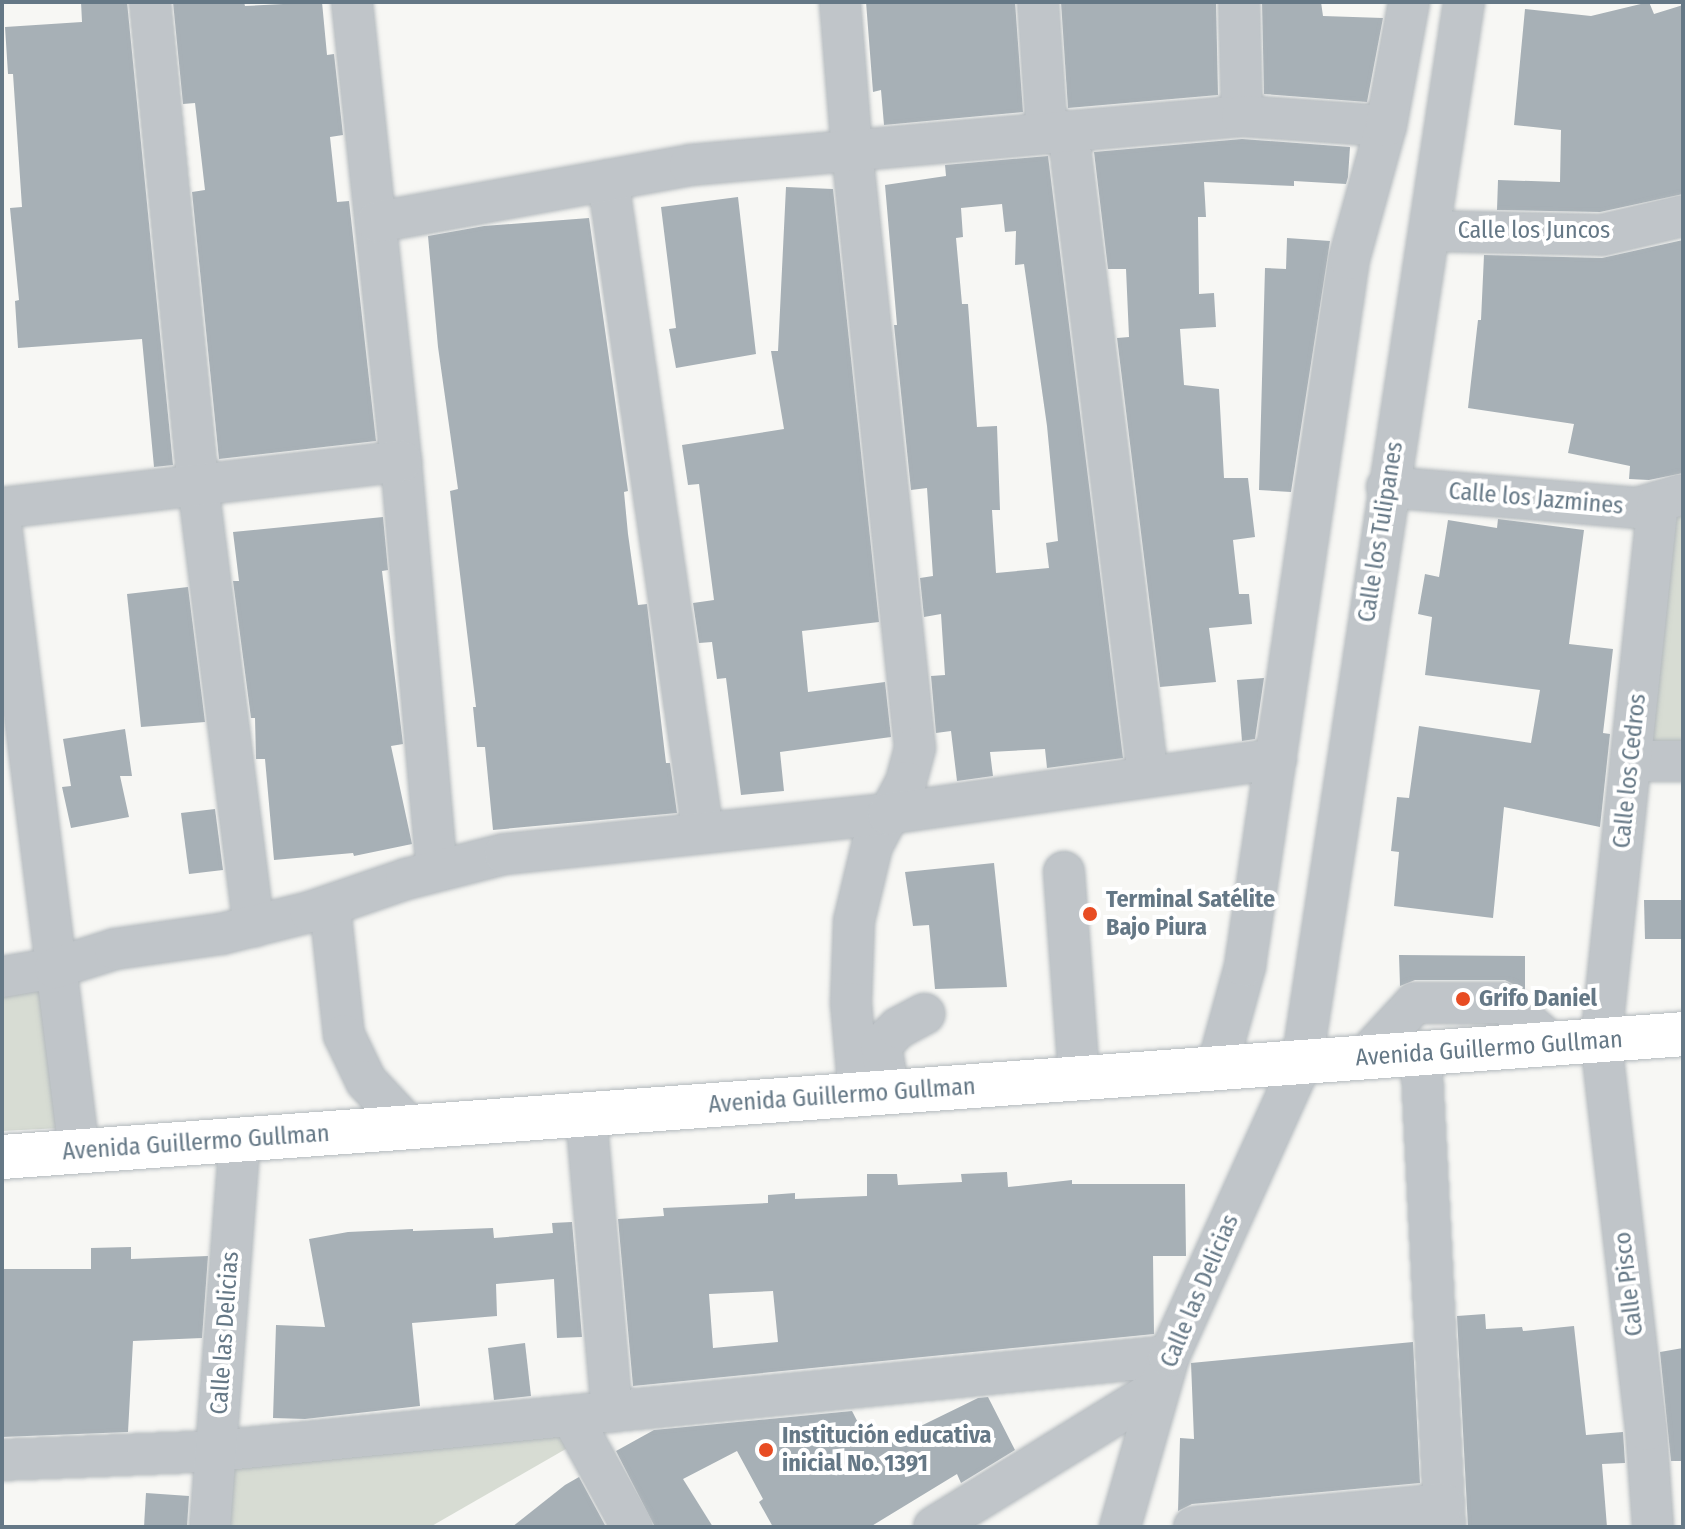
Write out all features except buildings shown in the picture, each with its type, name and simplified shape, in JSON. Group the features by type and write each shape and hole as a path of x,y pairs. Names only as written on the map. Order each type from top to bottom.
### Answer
{"main road":[{"name":"Avenida Guillermo Gullman","path":"2,1157 1683,1034"}],"street":[{"path":"150,2 198,485 254,926"},
{"path":"352,2 401,461 437,870"},
{"path":"840,2 852,151 915,748 906,782 872,846 862,876 853,934 851,1003 874,1093"},
{"path":"1038,2 1148,776"},
{"path":"1239,2 1242,116"},
{"path":"1217,1068 1245,966 1349,259 1386,126 1409,2"},
{"name":"Calle los Tulipanes","path":"1302,1062 1387,487 1431,231 1464,2"},
{"path":"377,222 690,165 1242,116 1386,126"},
{"path":"608,180 703,832"},
{"name":"Calle los Juncos","path":"1431,231 1602,235 1683,216"},
{"path":"2,508 401,461"},
{"name":"Calle los Jazmines","path":"1387,487 1637,508 1671,498"},
{"name":"Calle los Cedros","path":"1601,1040 1631,761 1671,498"},
{"path":"2,532 12,714 55,968 79,1151"},
{"path":"2,977 55,968 115,949 221,934 254,926 330,907 437,870 505,854 888,814 1276,759"},
{"path":"1631,761 1683,761"},
{"path":"1064,872 1079,1078"},
{"path":"330,907 344,1035 366,1081 410,1128"},
{"path":"1364,1058 1415,1003 1505,1003 1552,1044"},
{"path":"874,1093 881,1045 898,1028 924,1014"},
{"name":"Calle Pisco","path":"1601,1040 1646,1430 1653,1527"},
{"path":"1194,1527 1444,1516 1421,1053"},
{"name":"Calle las Delicias","path":"1120,1527 1164,1372 1302,1062"},
{"path":"586,1115 612,1412"},
{"name":"Calle las Delicias","path":"210,1527 240,1139"},
{"path":"2,1460 216,1451 612,1412 1164,1372"},
{"path":"934,1527 1164,1372"},
{"path":"571,1416 632,1527"}],"shaded area":[{"path":"1683,508 1683,746 1647,746 1673,511"},
{"path":"39,987 61,1128 2,1131 2,993"},
{"path":"563,1434 571,1446 430,1527 223,1527 227,1468"}],"place":[{"name":"Terminal Satélite Bajo Piura","path":"1090,914"},
{"name":"Grifo Daniel","path":"1463,999"},
{"name":"Institución educativa inicial No. 1391","path":"766,1450"}]}
